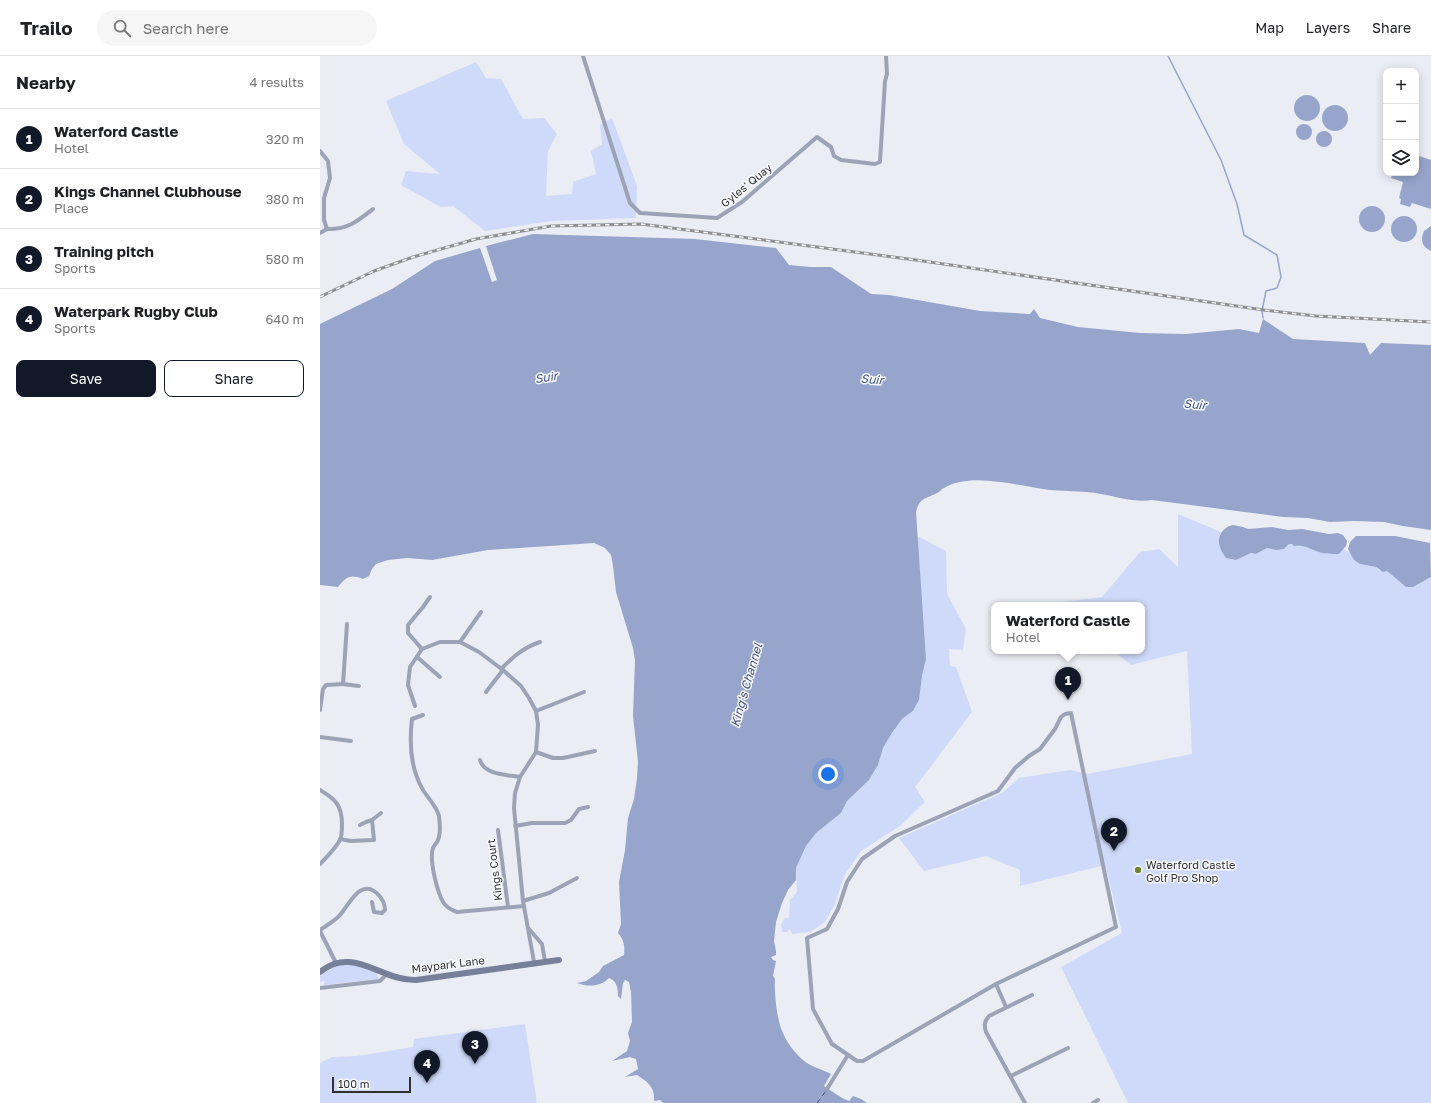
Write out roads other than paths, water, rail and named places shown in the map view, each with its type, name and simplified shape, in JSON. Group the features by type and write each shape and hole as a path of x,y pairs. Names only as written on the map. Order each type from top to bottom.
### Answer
{"street":[{"name":"Gyles' Quay","path":"583,56 630,203 640,213 717,218 742,202 817,137 831,147 834,156 841,160 875,164 880,162 885,81 887,74 886,56"},
{"path":"320,151 328,161 330,178 324,198 324,220 327,229"},
{"path":"320,233 327,229 336,229 356,222 373,209"},
{"path":"422,649 408,633 408,625 410,620 424,607 430,597"},
{"path":"460,642 481,612"},
{"path":"343,684 347,624"},
{"path":"415,706 408,685 410,667 422,649 440,642 460,642 479,652 502,669 521,686 536,711 538,725 536,752 520,777 515,793 514,808 524,903 534,962"},
{"path":"486,692 502,669 525,648 540,642"},
{"path":"417,657 440,677"},
{"path":"320,710 323,689 326,685 343,684 358,686"},
{"path":"536,711 584,692"},
{"path":"1071,714 1116,927 996,984 866,1060 861,1062 857,1061 848,1055 830,1042 813,1009 807,938 827,929 838,909 847,882 862,859 895,836 998,791 1015,768 1040,749 1055,729 1061,716 1071,714"},
{"name":"Kings Court","path":"423,715 412,719 410,752 412,764 421,786 438,814 440,828 438,840 433,848 432,862 443,902 450,910 457,912 508,907 524,903"},
{"path":"320,737 351,741"},
{"path":"536,752 553,758 563,758 595,751"},
{"path":"480,760 487,770 520,777"},
{"path":"320,790 334,799 341,810 342,828 340,839 333,850 320,864"},
{"path":"515,826 532,823 566,823 571,820 579,809 588,807"},
{"path":"360,825 372,820 381,813"},
{"path":"340,839 351,841 374,840 372,820"},
{"name":"Kings Court","path":"498,830 508,907"},
{"path":"524,903 549,893 577,878"},
{"path":"336,963 320,931 339,917 360,891 368,889 375,892 386,907 385,910 382,913 374,912 372,902"},
{"path":"529,929 542,944 545,961"},
{"name":"Maypark Lane","path":"320,972 336,963 346,962 369,966 403,979 423,979 534,962 559,960"},
{"path":"320,988 380,981 387,974"},
{"path":"996,984 1006,1007"},
{"path":"1025,1103 984,1026 985,1020 989,1016 1032,995"},
{"path":"1011,1076 1068,1048"},
{"path":"827,1088 848,1055"},
{"path":"1093,1103 1098,1100"}],"water":[{"path":"1307,95 1316,99 1320,108 1316,117 1307,121 1298,117 1294,108 1298,99"},
{"path":"1335,105 1344,109 1348,118 1344,127 1335,131 1326,127 1322,118 1326,109"},
{"path":"1301,124 1307,124 1312,129 1310,138 1307,140 1301,140 1296,135 1296,129"},
{"path":"1321,131 1327,131 1332,136 1330,145 1327,147 1321,147 1316,142 1316,136"},
{"path":"1419,156 1431,160 1431,209 1412,203 1410,207 1400,204 1401,199 1399,198 1403,182 1391,178 1392,176 1419,176"},
{"path":"1372,206 1381,210 1385,219 1381,228 1372,232 1363,228 1359,219 1363,210"},
{"path":"1404,216 1413,220 1417,229 1413,238 1404,242 1395,238 1391,229 1395,220"},
{"path":"1431,226 1431,251 1424,245 1422,237 1424,231"},
{"path":"533,234 695,239 776,248 789,265 831,267 871,294 889,295 980,311 1030,314 1034,309 1040,318 1078,327 1140,333 1186,334 1239,329 1259,333 1263,319 1293,339 1365,343 1370,355 1381,343 1431,345 1431,530 1384,522 1330,522 1308,518 1283,517 1152,500 1133,500 1079,491 1050,490 980,480 955,483 921,501 916,512 926,659 919,700 913,711 902,719 892,733 883,748 878,765 869,780 847,801 841,813 816,833 806,846 796,868 796,880 788,890 776,922 774,941 776,955 771,957 776,961 773,976 775,979 778,1015 781,1028 789,1044 803,1060 831,1074 824,1086 849,1101 853,1096 867,1103 663,1103 660,1100 654,1101 652,1088 644,1080 637,1075 625,1077 638,1069 636,1059 630,1057 612,1061 627,1051 630,1041 628,1033 632,1022 631,992 629,982 625,980 623,983 621,999 618,996 617,988 612,979 609,978 598,985 585,985 577,983 586,981 599,972 603,966 624,955 623,941 618,933 621,924 619,882 625,850 628,818 634,799 637,778 638,762 633,716 635,660 633,648 616,592 611,555 605,548 594,543 488,550 432,560 407,558 388,560 376,564 369,576 363,579 349,577 338,587 320,585 320,324 392,289 435,261 480,248 492,282 497,280 486,246"},
{"path":"1233,525 1248,529 1272,527 1288,530 1302,529 1329,534 1338,533 1343,535 1347,541 1346,546 1339,554 1322,553 1303,546 1294,546 1289,544 1284,549 1276,550 1267,548 1256,554 1251,553 1236,560 1226,558 1219,543 1223,530"},
{"path":"1356,536 1395,536 1430,543 1431,577 1413,587 1406,587 1387,571 1383,572 1376,567 1360,564 1354,560 1348,549 1350,542"}],"waterway":[{"path":"1168,56 1221,160 1237,204 1244,235 1277,255 1281,277 1277,288 1266,291 1262,311 1263,318"}],"railway":[{"path":"320,297 374,271 413,257 476,239 551,226 641,224 916,260 1264,310 1316,316 1431,322"}],"place":[{"name":"Waterford Castle","path":"1068,700"},
{"name":"Kings Channel Clubhouse","path":"1114,851"},
{"name":"Waterford Castle Golf Pro Shop","path":"1138,870"},
{"name":"Training pitch","path":"475,1064"},
{"name":"Waterpark Rugby Club","path":"427,1083"}],"water label":[{"name":"Suir","path":"546,377"},
{"name":"Suir","path":"872,379"},
{"name":"Suir","path":"1195,404"},
{"name":"King's Channel","path":"746,685"}]}
